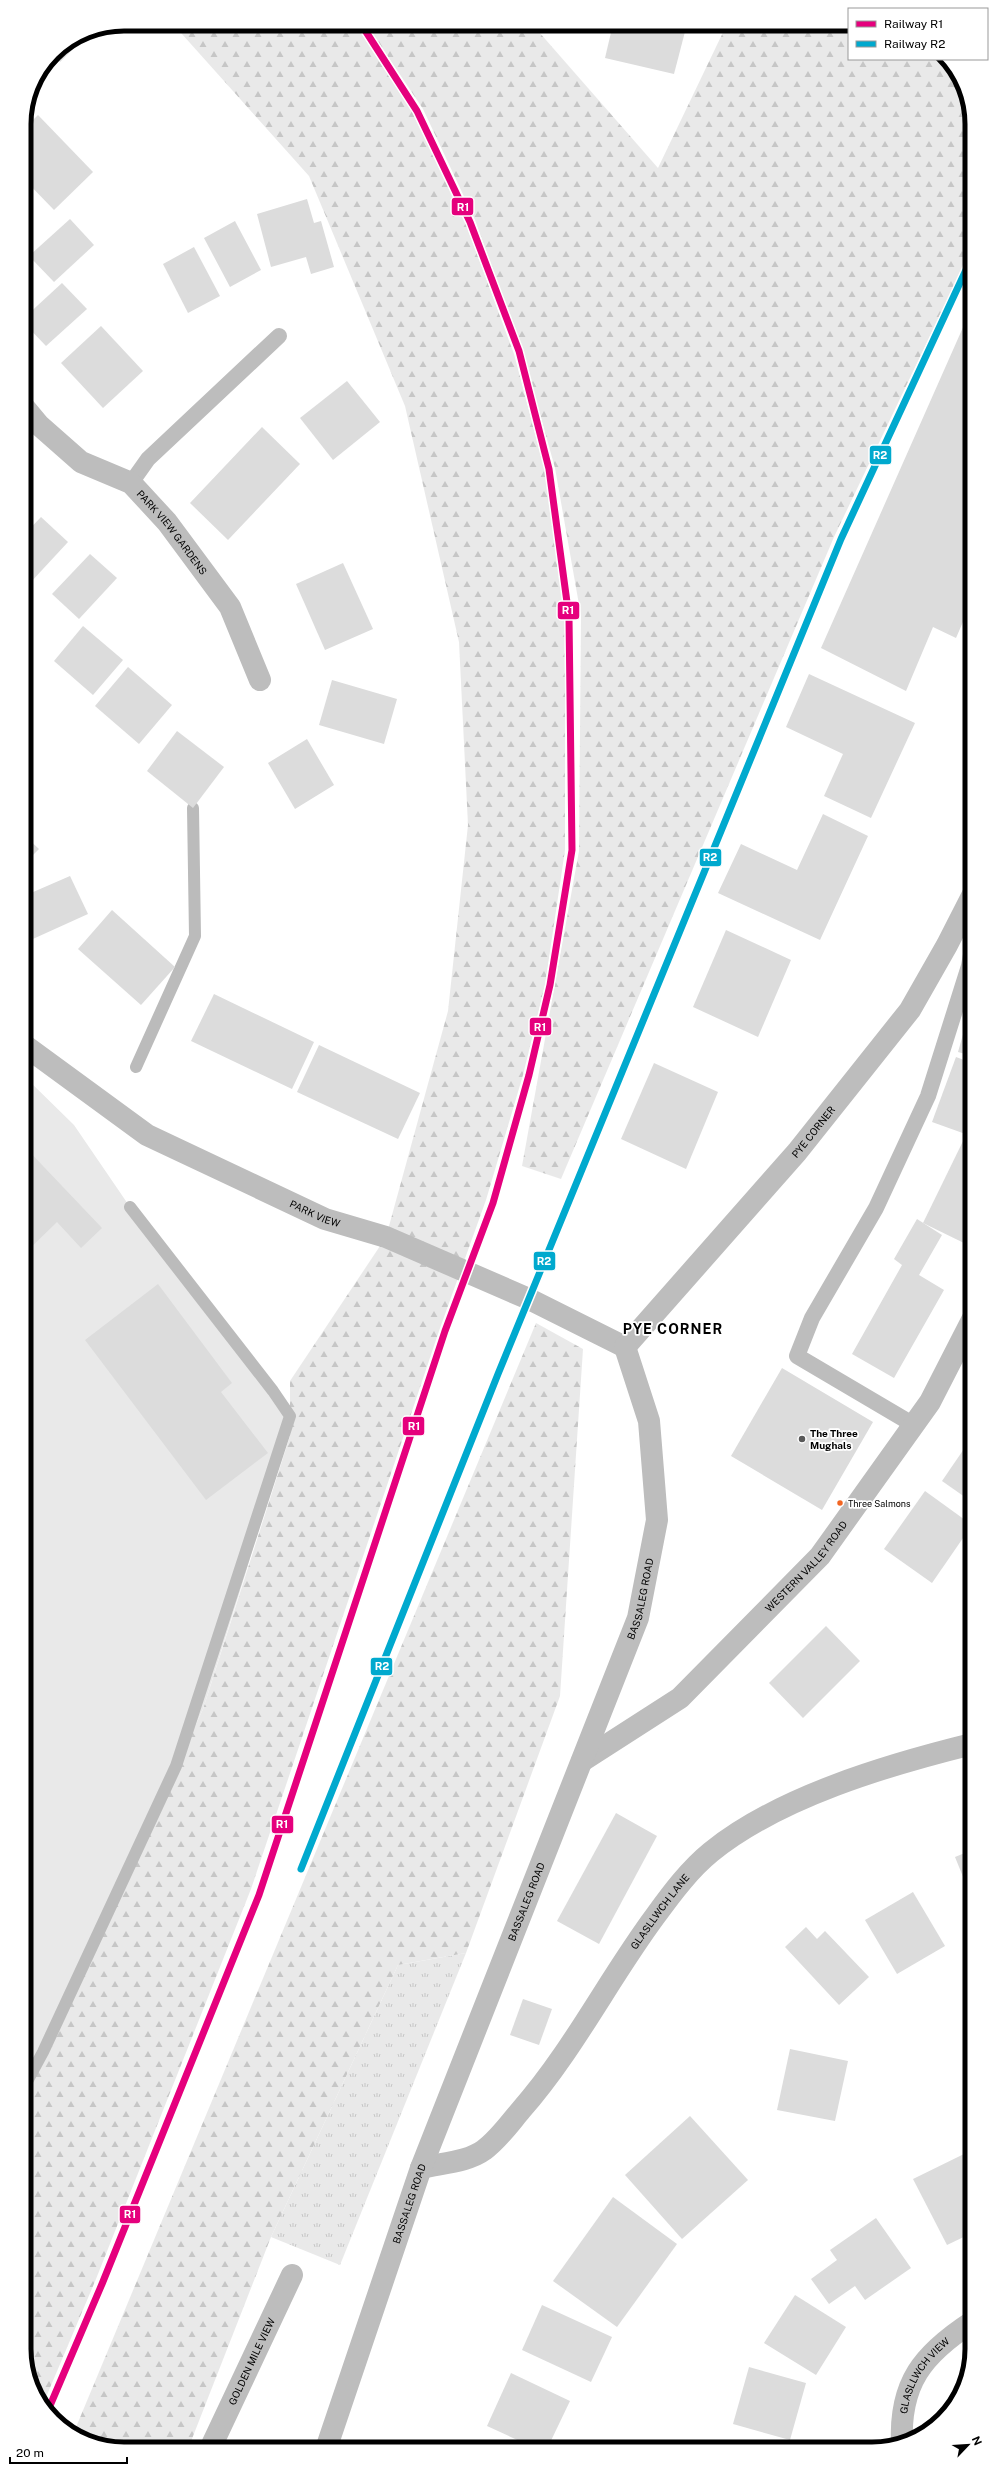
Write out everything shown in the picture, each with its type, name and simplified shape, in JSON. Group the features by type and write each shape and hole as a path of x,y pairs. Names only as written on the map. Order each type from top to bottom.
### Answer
{"street":[{"name":"PARK VIEW GARDENS","path":"31,415 39,425 81,462 131,483 167,522 230,607 260,680"},
{"name":"PYE CORNER","path":"625,1347 797,1152 910,1010 947,946 965,910"},
{"name":"PARK VIEW","path":"31,1050 147,1135 325,1218 386,1237 529,1299 625,1347"},
{"name":"WESTERN VALLEY ROAD","path":"582,1761 680,1698 820,1556 930,1402 965,1334"},
{"name":"BASSALEG ROAD","path":"328,2442 421,2168 638,1618 657,1520 649,1421 625,1347"},
{"name":"GLASLLWCH LANE","path":"421,2168 463,2159 484,2150 510,2124 543,2085 634,1945 675,1890 711,1852 762,1819 816,1792 965,1746"},
{"name":"GOLDEN MILE VIEW","path":"213,2442 292,2275"},
{"name":"GLASLLWCH VIEW","path":"902,2437 901,2423 904,2399 915,2377 929,2355 946,2339 965,2327"}],"lane":[{"path":"131,483 148,459 279,336"},
{"path":"914,1425 797,1356 812,1318 876,1208 928,1096 965,979"}],"green space":[{"path":"179,31 360,31 414,113 466,224 514,354 545,471 565,618 565,850 545,985 523,1075 486,1200 439,1331 251,1889 96,2279 46,2398 36,2379 31,2349 31,2078 203,1709 290,1436 290,1381 386,1237 448,1011 468,825 459,642 405,406 309,176"},
{"path":"371,31 538,31 658,168 724,31 848,31 848,60 940,60 955,83 960,94 964,112 965,263 834,537 561,1179 522,1166 579,851 581,616 555,468 522,350 475,220 423,109"},
{"path":"31,1083 74,1125 130,1207 273,1391 290,1416 246,1572 203,1709 31,2078"},
{"path":"536,1323 583,1349 560,1696 466,1953 398,1965 271,2237 191,2442 118,2442 94,2437 76,2428"},
{"path":"466,1953 340,2265 271,2237 398,1965"}],"building":[{"path":"611,31 685,31 674,74 605,58"},
{"path":"78,44 60,62 58,58"},
{"path":"38,115 93,172 54,210 31,186 31,122"},
{"path":"307,199 314,223 321,221 334,267 311,274 306,257 271,267 257,214"},
{"path":"70,219 94,245 54,282 31,258 31,254"},
{"path":"235,221 261,270 230,287 204,238"},
{"path":"194,247 220,296 188,313 163,264"},
{"path":"62,283 87,309 46,346 31,330 31,312"},
{"path":"965,323 965,617 956,638 933,627 906,691 821,648"},
{"path":"101,326 143,371 103,408 61,363"},
{"path":"347,381 380,422 333,460 300,418"},
{"path":"262,427 300,464 228,540 190,503"},
{"path":"41,517 68,542 31,582 31,528"},
{"path":"90,554 117,578 79,619 52,594"},
{"path":"343,563 373,629 325,650 296,584"},
{"path":"83,626 123,660 93,695 54,661"},
{"path":"128,667 172,705 139,744 95,706"},
{"path":"809,674 915,723 871,818 824,796 843,754 786,727"},
{"path":"332,680 397,699 384,744 319,725"},
{"path":"177,731 224,767 193,808 147,771"},
{"path":"307,739 334,785 295,809 268,763"},
{"path":"823,814 868,836 820,940 718,893 741,844 797,870"},
{"path":"31,842 39,849 31,857"},
{"path":"70,876 88,914 31,940 31,893"},
{"path":"112,910 175,967 141,1005 78,949"},
{"path":"726,930 791,960 758,1037 693,1007"},
{"path":"214,994 314,1042 292,1089 191,1041"},
{"path":"965,1028 965,1054 958,1052"},
{"path":"319,1045 420,1093 398,1139 297,1092"},
{"path":"956,1057 965,1060 965,1134 932,1122"},
{"path":"654,1063 718,1092 686,1169 621,1139"},
{"path":"965,1137 965,1244 923,1223"},
{"path":"31,1153 102,1228 81,1248 57,1222 31,1247"},
{"path":"917,1219 942,1235 919,1275 944,1290 894,1378 852,1354 902,1265 894,1259"},
{"path":"158,1284 232,1383 221,1392 268,1453 206,1500 85,1340"},
{"path":"782,1368 873,1422 822,1510 731,1456"},
{"path":"965,1447 965,1497 942,1481"},
{"path":"925,1491 965,1520 965,1535 932,1583 884,1549"},
{"path":"826,1626 860,1661 803,1718 769,1683"},
{"path":"616,1813 657,1836 599,1944 557,1921"},
{"path":"965,1853 965,1882 955,1857"},
{"path":"913,1892 945,1946 897,1974 865,1920"},
{"path":"806,1927 817,1939 825,1931 869,1977 839,2005 785,1947"},
{"path":"523,1999 552,2009 539,2045 510,2035"},
{"path":"790,2049 848,2061 835,2121 777,2110"},
{"path":"690,2116 748,2180 682,2239 625,2175"},
{"path":"964,2154 965,2236 947,2245 913,2179"},
{"path":"613,2197 677,2244 617,2327 553,2281"},
{"path":"876,2218 911,2268 865,2300 855,2286 829,2304 811,2279 837,2260 830,2250"},
{"path":"795,2295 846,2327 816,2375 764,2343"},
{"path":"542,2305 612,2337 591,2382 522,2350"},
{"path":"749,2367 806,2383 790,2440 733,2424"},
{"path":"511,2373 570,2401 550,2442 522,2442 487,2426"}],"waterway":[{"path":"136,1067 195,936 193,808"},
{"path":"31,2074 43,2052 176,1766 290,1416 273,1391 130,1207"}],"railway":[{"path":"50,2405 102,2284 259,1895 445,1331 493,1203 529,1075 550,985 572,850 569,617 549,469 519,351 470,222 417,111 366,31"}],"rail line":[{"name":"R1","path":"50,2405 102,2284 259,1895 445,1331 493,1203 529,1075 550,985 572,850 569,617 549,469 519,351 470,222 417,111 366,31"},
{"name":"R2","path":"301,1869 498,1374 841,539 965,272"}],"place":[{"name":"The Three Mughals","path":"802,1439"},
{"name":"Three Salmons","path":"840,1503"}],"district":[{"name":"PYE CORNER","path":"673,1329"}]}
